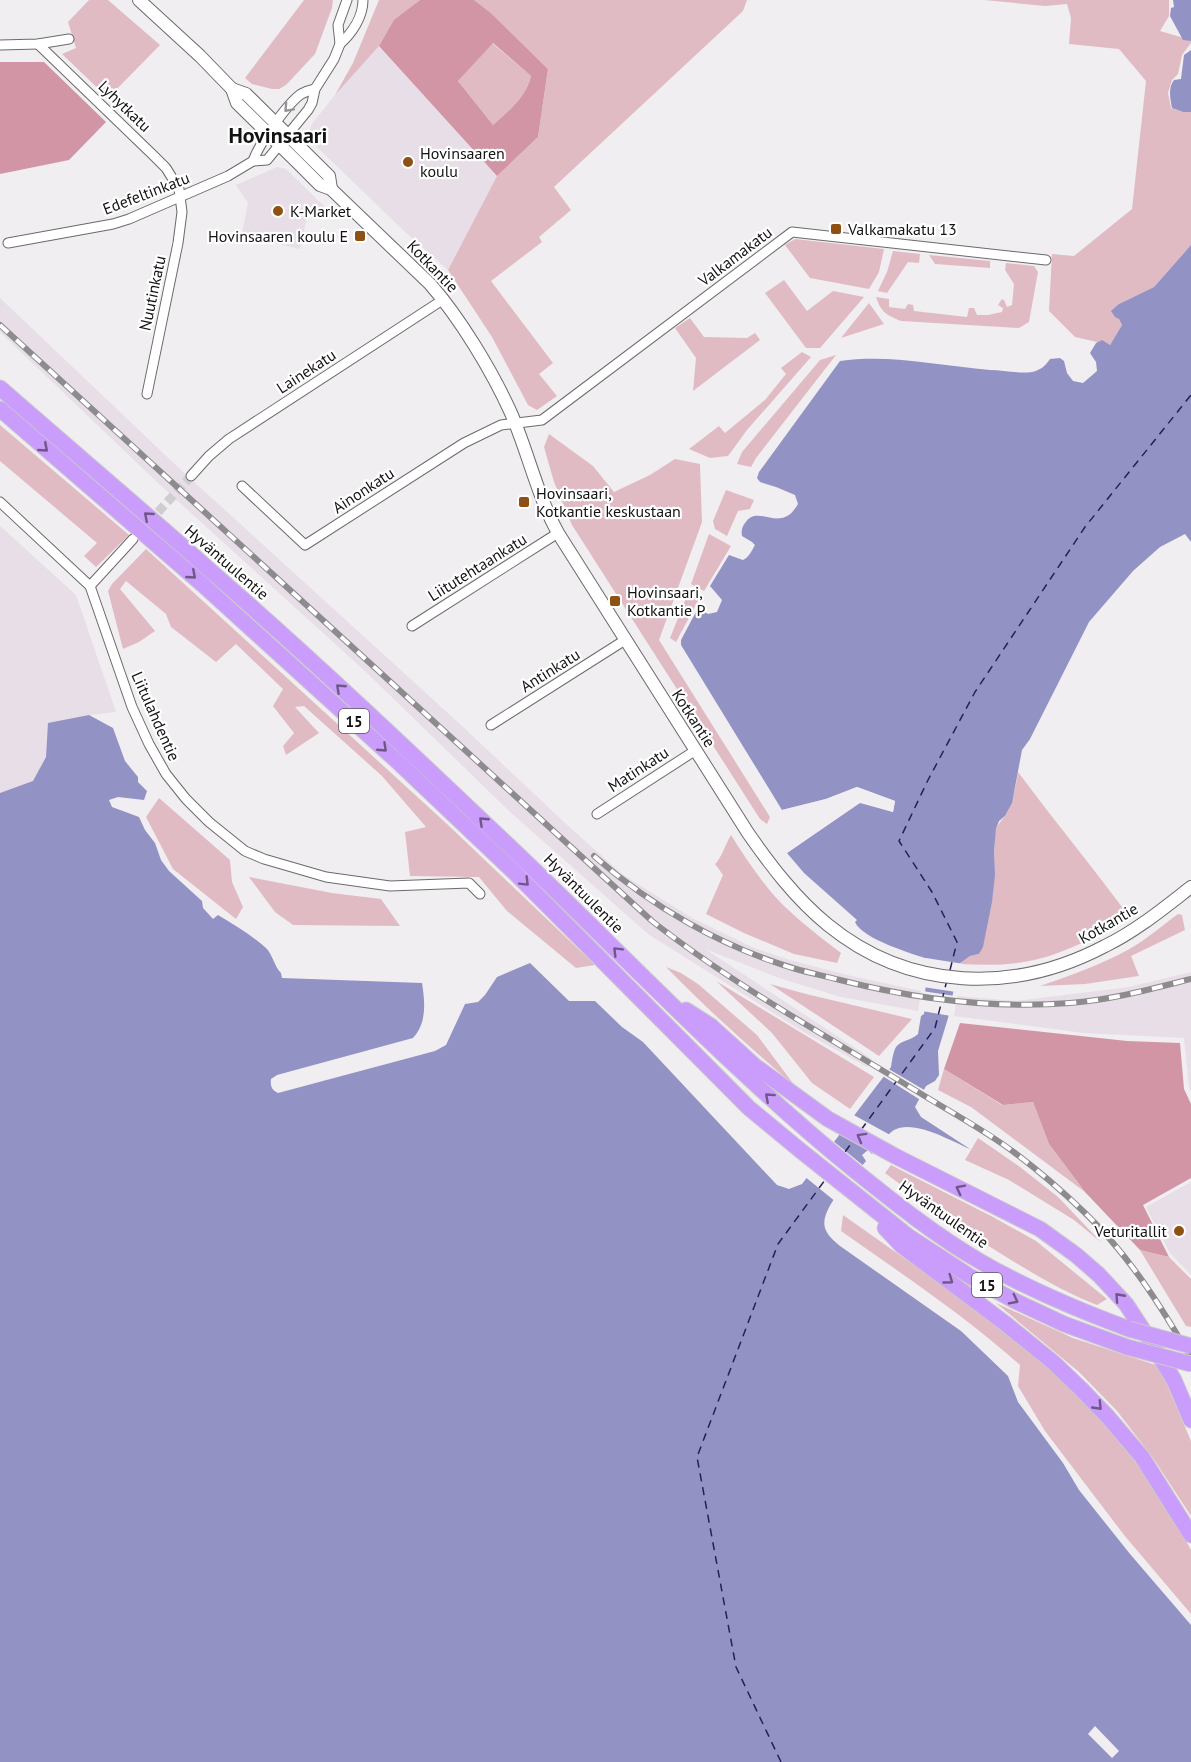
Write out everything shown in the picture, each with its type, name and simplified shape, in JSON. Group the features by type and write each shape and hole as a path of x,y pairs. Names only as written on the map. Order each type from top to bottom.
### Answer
{"highway":[{"path":"0,376 73,451"},
{"name":"Hyväntuulentie","path":"0,388 213,573 409,751 752,1082 872,1184 925,1225 977,1260 1021,1284 1062,1304 1129,1329 1191,1346"},
{"name":"Hyväntuulentie","path":"0,409 202,584 390,754 514,872 749,1108 860,1199 908,1236 971,1277 1015,1301 1064,1324 1127,1347 1191,1364"},
{"path":"658,992 711,1026 755,1066 828,1119 895,1156 1040,1229 1076,1255 1099,1275 1126,1304 1174,1380 1191,1420"},
{"path":"860,1199 902,1246 1006,1324 1054,1363 1081,1389 1142,1457 1191,1535"}],"street":[{"name":"Kotkantie","path":"139,0 232,89 246,94 283,140 329,176 331,189 444,299 497,385 515,424 547,513 558,533 770,865 792,891 828,925 866,950 893,963 923,972 970,979 995,979 1034,973 1083,957 1130,932 1191,887"},
{"path":"340,44 338,26 347,0"},
{"path":"340,44 352,32 363,0"},
{"path":"0,45 38,44 69,39"},
{"name":"Lyhytkatu","path":"38,44 166,168 179,189 180,197"},
{"name":"Edefeltinkatu","path":"8,243 113,224 228,176 253,161 267,160 312,104 315,89 334,59 340,44"},
{"path":"253,161 257,148 272,128 302,94 315,89"},
{"name":"Nuutinkatu","path":"147,394 178,243 182,212 180,197"},
{"name":"Valkamakatu","path":"515,424 542,420 792,232 1046,260"},
{"name":"Lainekatu","path":"191,476 229,439 444,299"},
{"name":"Ainonkatu","path":"242,486 305,545 464,443 501,425 515,424"},
{"name":"Liitulahdentie","path":"0,502 90,586 132,707 149,744 166,774 209,822 245,851 264,859 326,877 390,885 469,883 480,894"},
{"name":"Liitutehtaankatu","path":"412,626 558,533"},
{"path":"90,586 133,539"},
{"name":"Antinkatu","path":"491,725 625,640"},
{"name":"Matinkatu","path":"597,814 696,750"}],"shaded area":[{"path":"89,0 108,0 160,45 108,98 62,54 76,48 68,22"},
{"path":"304,0 333,0 315,54 286,85 279,89 252,84 245,78"},
{"path":"379,0 420,0 394,21 379,46 335,95 353,63"},
{"path":"420,0 474,0 491,13 548,69 538,137 497,176 379,46 394,20","holes":["493,43 531,76 521,97 493,125 458,81"]},
{"path":"474,0 747,0 743,11 554,187 571,210 539,237 542,242 491,281 553,363 539,374 557,396 537,410 528,405 492,337 448,270 497,176 538,137 548,69 491,13"},
{"path":"984,0 1169,0 1169,16 1160,31 1191,40 1182,55 1178,74 1172,80 1168,93 1171,108 1191,112 1191,245 1154,287 1119,304 1119,319 1122,325 1110,345 1075,337 1049,311 1052,254 1074,256 1132,209 1146,81 1119,49 1069,44 1071,18 1067,4 1045,6"},
{"path":"492,43 531,76 521,97 493,125 458,81"},
{"name":"Hovinsaaren koulu","path":"379,46 497,176 448,270 312,142 309,132 312,124"},
{"path":"0,62 44,62 106,122 69,160 0,174"},
{"path":"277,167 286,169 325,207 315,217 309,215 307,217 300,249 270,242 259,234 242,233 248,203 236,185"},
{"path":"795,239 884,249 879,272 869,289 810,278 785,245"},
{"path":"893,251 920,254 919,263 908,262 887,293 878,291 887,272"},
{"path":"929,255 990,261 990,268 935,264"},
{"path":"1006,263 1034,266 1038,272 1029,322 1019,328 901,321 885,312 876,297 889,299 889,307 905,309 908,304 913,305 914,311 967,317 969,308 974,308 977,315 1002,312 1003,308 998,305 1002,299 1007,307 1012,305 1014,284 1005,270"},
{"path":"784,280 807,311 833,291 864,297 820,348 806,348 765,293"},
{"path":"0,298 182,471 622,874 692,918 754,948 847,975 921,991 918,1011 841,997 779,978 705,949 872,1059 867,1067 802,1031 648,934 508,810 366,672 158,483 0,332"},
{"path":"869,303 884,324 841,338"},
{"path":"690,318 704,337 747,338 755,333 760,340 693,391 696,358 675,328"},
{"path":"802,352 811,357 747,430 728,456 710,458 689,449 719,426 725,433 765,400 786,374 781,368"},
{"path":"836,355 751,467 737,464 742,452 820,360"},
{"path":"0,425 129,535 96,567 84,556 97,543 0,461"},
{"path":"549,434 593,466 614,492 650,475 675,459 700,464 702,522 659,640 770,817 767,824 760,819 572,525 554,482 544,447"},
{"path":"726,490 754,500 750,509 738,511 727,536 715,529 713,521"},
{"path":"0,526 76,595 116,712 89,715 46,757 33,782 0,793"},
{"path":"709,534 731,546 704,591 691,584"},
{"path":"146,549 447,824 595,965 576,968 507,911 479,877 410,876 405,832 426,827 382,776 304,706 295,707 319,733 286,755 283,746 294,733 273,706 283,689 236,644 216,662 171,627 166,614 126,581 120,589 155,631 123,649 108,591"},
{"path":"688,593 699,599 676,642 670,638"},
{"path":"1018,772 1125,911 1127,917 1082,943 1046,957 1006,964 959,964 970,956 979,954 992,896 995,832 1010,807"},
{"path":"159,798 230,860 232,882 243,907 236,919 173,869 146,817"},
{"path":"731,835 755,872 776,898 841,953 837,963 794,954 706,914 723,875 715,864"},
{"path":"249,877 332,893 381,899 400,926 293,925 275,912"},
{"path":"1178,914 1182,915 1185,930 1131,956 1139,976 1085,984 1040,986 1128,950"},
{"path":"666,967 698,984 757,1035 795,1086 729,1028"},
{"path":"1191,972 1191,1092 1184,1038 1084,1033 954,1016 957,996 1015,1001 1129,987"},
{"path":"716,981 874,1077 850,1109 812,1083 772,1033"},
{"path":"770,984 806,994 912,1019 879,1056"},
{"path":"960,1023 1127,1041 1180,1043 1184,1089 1191,1104 1191,1178 1143,1205 1169,1257 1140,1250 1085,1192 1049,1144 1033,1102 1003,1105 944,1069"},
{"path":"944,1069 1002,1105 1033,1102 1049,1144 1085,1192 971,1107 938,1090"},
{"path":"978,1138 1058,1197 1102,1243 1074,1220 1009,1180 965,1160"},
{"path":"891,1165 1036,1241 1107,1299 1097,1305 1045,1280 995,1250 939,1213 885,1173"},
{"path":"1191,1182 1191,1275 1170,1253 1146,1207"},
{"path":"843,1215 969,1304 1034,1355 1078,1395 1119,1441 1145,1474 1191,1550 1191,1614 1124,1535 1045,1431 1018,1386 1020,1365 955,1312 841,1231"},
{"path":"1140,1250 1169,1257 1191,1279 1191,1327 1186,1326"},
{"path":"996,1303 1073,1338 1159,1366 1191,1441 1191,1516 1153,1458 1117,1411 1079,1372"}],"water":[{"path":"1173,0 1191,0 1191,41 1183,40 1170,16 1171,8 1174,7"},
{"path":"1191,50 1191,112 1183,112 1172,108 1170,90 1174,80 1181,79 1184,55"},
{"path":"1191,245 1191,542 1185,534 1160,547 1133,571 1089,622 1030,739 1022,750 1012,803 996,829 995,875 983,947 979,954 970,956 959,964 948,1018 938,1051 939,1075 935,1081 926,1086 915,1107 921,1117 970,1149 922,1129 902,1127 894,1130 872,1154 868,1150 862,1155 866,1161 832,1202 827,1211 825,1228 838,1244 961,1331 1008,1376 1018,1402 1063,1463 1079,1490 1191,1625 1191,1762 0,1762 0,793 33,781 46,757 48,723 89,715 113,728 125,761 138,777 138,782 147,791 144,800 118,797 109,800 112,807 139,817 169,871 202,901 203,908 213,919 218,915 249,934 266,948 282,978 422,983 423,1019 413,1038 277,1075 271,1079 272,1088 276,1092 435,1051 446,1045 465,1004 478,1002 497,977 530,963 569,1001 595,1001 622,1027 643,1042 777,1185 789,1189 802,1184 891,1067 896,1047 918,1034 921,1016 924,1014 927,993 925,991 931,960 889,945 867,934 855,922 857,920 804,873 787,853 860,802 893,812 895,801 857,787 826,799 782,810 681,645 681,640 698,608 708,614 717,612 722,600 710,586 729,555 743,560 755,545 742,536 742,529 749,518 754,516 785,517 798,504 795,495 760,482 757,478 759,472 840,361 878,359 915,361 1027,372 1040,369 1050,359 1060,358 1064,361 1067,373 1073,381 1083,383 1097,371 1096,362 1090,353 1096,343 1102,340 1110,345 1122,325 1111,311 1119,304 1154,287","holes":["1095,1726 1119,1751 1112,1758 1088,1734"]}],"pier":[{"path":"857,787 895,801 893,812 860,803 787,853 786,849 859,800 891,809 892,803 858,790 827,802 783,813 782,810 826,799"},
{"path":"926,958 964,964 956,992 923,987 928,962 925,961"},
{"path":"922,991 955,996 951,1016 922,1011 924,993"},
{"path":"887,1068 926,1091 922,1101 881,1075"},
{"path":"852,1114 892,1136 877,1153 838,1132"},
{"path":"832,1140 865,1167 836,1202 804,1176"}],"ferry route":[{"path":"950,970 957,942 932,892 899,841 928,780 975,692 1085,527 1191,395"},
{"path":"861,1130 935,1028 947,980"},
{"path":"845,1152 853,1141"},
{"path":"781,1762 736,1667 697,1457 778,1244 825,1180"}],"tunnel":[{"path":"149,522 191,476"}],"railway":[{"path":"0,325 652,921 751,990 993,1137 1050,1181 1076,1204 1115,1245 1156,1300 1191,1358"},
{"path":"594,856 640,892 715,937 768,960 868,987 954,1001 1041,1005 1131,994 1191,979"}],"place":[{"name":"Hovinsaaren koulu","path":"408,162"},
{"name":"K-Market","path":"278,211"},
{"name":"Valkamakatu 13","path":"836,229"},
{"name":"Hovinsaaren koulu E","path":"360,236"},
{"name":"Hovinsaari, Kotkantie keskustaan","path":"524,502"},
{"name":"Hovinsaari, Kotkantie P","path":"615,601"},
{"name":"Veturitallit","path":"1179,1231"}],"district":[{"name":"Hovinsaari","path":"278,135"}]}
